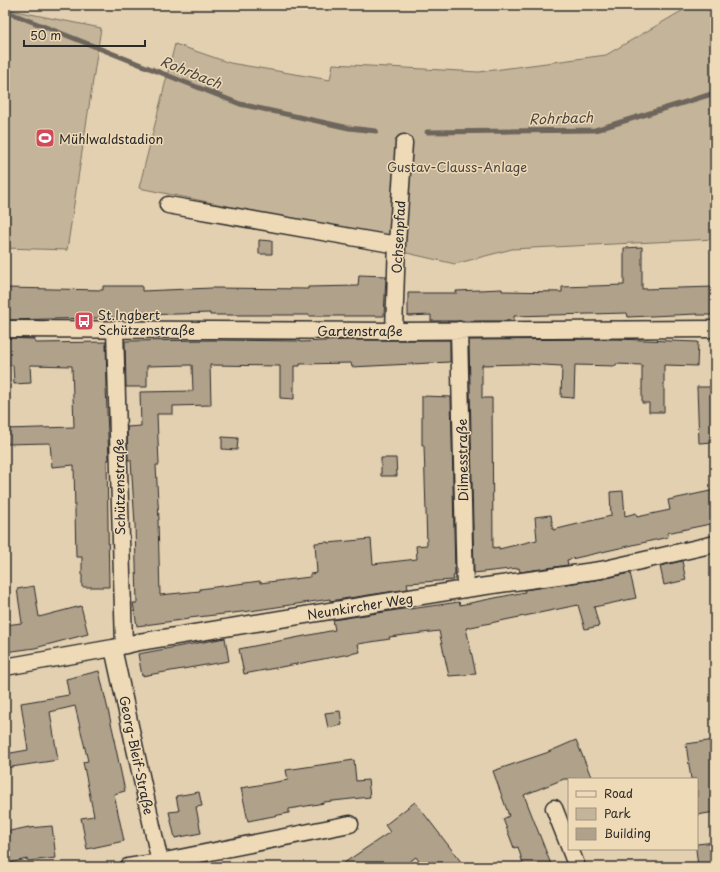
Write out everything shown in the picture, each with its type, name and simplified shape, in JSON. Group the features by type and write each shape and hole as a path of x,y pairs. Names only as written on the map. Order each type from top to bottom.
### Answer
{"street":[{"name":"Ochsenpfad","path":"394,331 397,245 404,143"},
{"path":"168,205 397,245"},
{"name":"Gartenstraße","path":"5,329 394,331 715,329"},
{"name":"Schützenstraße","path":"115,329 118,646"},
{"name":"Dilmesstraße","path":"459,330 465,589"},
{"name":"Neunkircher Weg","path":"5,667 118,646 465,589 601,570 715,544"},
{"name":"Georg-Bleif-Straße","path":"118,646 161,865"},
{"path":"554,808 568,843"},
{"path":"128,867 161,865 350,824"},
{"path":"570,850 577,867"}],"green space":[{"name":"Gustav-Clauss-Anlage","path":"692,5 715,5 715,239 512,249 455,264 398,251 399,241 139,188 175,44 230,63 330,80 333,64 479,72 606,55"},
{"name":"Mühlwaldstadion","path":"5,9 101,28 67,250 5,248"}],"building":[{"path":"259,240 272,241 272,254 259,254"},
{"path":"642,247 642,289 715,287 715,315 697,314 628,317 627,313 514,316 514,321 431,321 431,315 408,316 408,293 457,293 456,291 502,289 502,291 562,292 562,287 624,285 624,248"},
{"path":"359,275 386,276 384,316 210,315 210,313 143,315 143,317 5,320 5,288 103,290 103,286 142,286 142,291 212,288 308,289 308,287 358,286"},
{"path":"5,338 34,339 35,343 106,342 109,460 107,460 109,587 82,587 82,557 76,557 74,465 52,467 50,443 5,444 5,429 74,427 72,366 30,365 31,383 14,384 13,365 5,365"},
{"path":"616,339 698,342 697,366 664,365 664,412 649,412 649,403 642,403 642,365 575,365 574,398 561,397 562,366 526,364 482,365 482,398 492,398 493,548 499,547 499,549 537,540 535,517 551,515 553,530 611,516 610,492 623,491 625,516 636,513 637,517 670,510 668,500 715,490 715,523 667,533 668,537 567,560 568,565 520,572 519,568 474,573 469,340"},
{"path":"213,340 300,342 350,340 450,340 450,362 352,367 351,363 300,364 300,366 294,366 294,399 280,398 280,366 210,365 211,405 173,406 173,414 157,414 159,465 156,465 159,520 160,595 200,591 200,589 260,581 260,583 310,577 310,574 317,573 315,543 371,539 373,564 417,559 416,546 427,545 424,445 422,445 422,396 451,397 454,580 407,583 408,589 330,601 330,599 137,626 133,603 137,603 135,525 131,460 128,460 127,427 141,426 140,392 193,391 192,365 147,366 147,387 126,387 125,341"},
{"path":"697,387 715,387 715,442 699,443"},
{"path":"222,437 238,438 237,450 222,449"},
{"path":"381,458 396,458 397,476 381,476"},
{"path":"682,561 686,580 664,585 660,566"},
{"path":"630,573 636,598 594,607 599,626 585,629 578,605 466,628 476,674 449,676 439,631 389,637 390,639 358,644 360,652 244,674 239,649 335,630 333,620 459,602 460,605 525,592 524,590 602,579"},
{"path":"34,586 39,617 81,606 88,634 35,648 5,652 5,625 22,623 17,589"},
{"path":"225,638 229,661 142,676 138,654"},
{"path":"99,671 125,791 114,794 124,841 87,849 81,818 94,816 83,762 88,761 75,706 50,712 58,760 5,768 5,754 28,750 21,703 69,695 66,679"},
{"path":"340,711 342,725 328,728 325,713"},
{"path":"576,740 592,778 564,779 524,795 552,867 524,867 518,847 514,848 503,819 509,816 493,771 546,753"},
{"path":"715,740 715,812 698,815 698,778 691,778 686,744"},
{"path":"354,760 356,781 368,780 370,797 324,802 289,809 289,813 248,821 241,788 288,780 286,770"},
{"path":"199,792 202,806 196,807 201,833 175,838 169,812 179,811 176,796"},
{"path":"415,802 465,867 423,867 416,857 402,867 338,867 390,832 385,825"},
{"path":"52,826 56,858 28,861 27,859 5,864 5,832 29,827"},
{"path":"715,842 715,867 698,867 696,850 698,850 698,844"}],"waterway":[{"name":"Rohrbach","path":"5,11 240,104 349,128 376,131"},
{"name":"Rohrbach","path":"427,132 595,130 715,93"}],"place":[{"name":"Mühlwaldstadion","path":"45,138"},
{"name":"St.Ingbert Schützenstraße","path":"84,321"}]}
